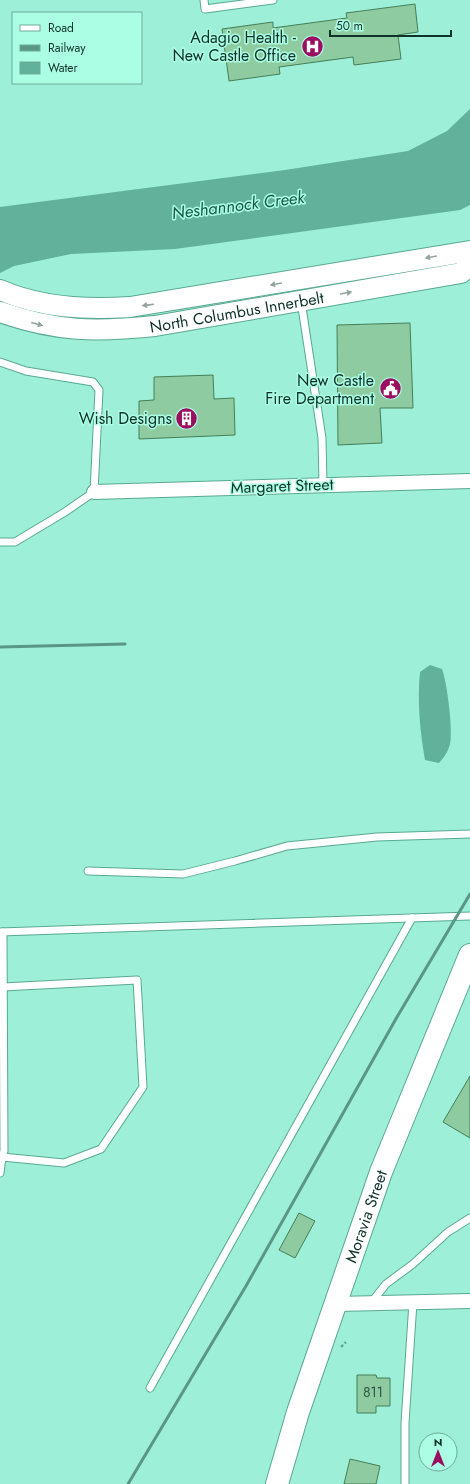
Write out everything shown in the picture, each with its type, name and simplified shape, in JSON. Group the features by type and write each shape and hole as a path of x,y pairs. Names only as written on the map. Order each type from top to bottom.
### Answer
{"main road":[{"name":"North Columbus Innerbelt","path":"0,312 44,326 72,329 108,330 155,326 299,290 470,251"},
{"name":"North Columbus Innerbelt","path":"0,290 48,305 68,308 107,309 461,273 470,265"},
{"name":"Moravia Street","path":"277,1484 298,1412 396,1132 470,955"}],"street":[{"name":"Margaret Street","path":"94,492 470,481"},
{"path":"336,1304 470,1301"}],"lane":[{"path":"204,0 205,9 274,0"},
{"path":"299,290 322,438 324,485"},
{"path":"0,362 26,371 93,382 99,390 94,492 65,512 15,542 0,542"},
{"path":"88,871 183,874 287,846 377,837 470,834"},
{"path":"0,1173 3,987 1,932 470,916"},
{"path":"150,1388 412,918"},
{"path":"1,1157 64,1163 101,1149 142,1087 137,980 3,987"},
{"path":"372,1303 386,1284 413,1264 448,1232 470,1218"},
{"path":"405,1484 405,1423 413,1302"}],"water":[{"name":"Neshannock Creek","path":"470,109 470,205 460,210 175,249 71,254 14,266 0,273 0,207 285,170 408,151 447,131"},
{"path":"430,665 442,669 449,706 450,744 446,754 439,763 425,760 420,727 420,672"}],"building":[{"name":"Adagio Health - New Castle Office","path":"415,4 418,32 398,35 401,59 354,65 353,57 279,67 280,74 229,81 222,29 273,22 273,28 347,18 346,13"},
{"path":"410,323 413,408 380,408 382,443 338,445 337,325"},
{"name":"Wish Designs","path":"213,375 214,399 234,398 235,435 139,439 139,401 154,400 154,377"},
{"path":"470,1076 470,1138 443,1122"},
{"path":"299,1213 315,1221 295,1258 279,1250"},
{"path":"357,1375 376,1375 377,1378 390,1378 390,1406 376,1406 376,1413 357,1413"},
{"path":"350,1459 380,1466 376,1484 344,1484"}],"railway":[{"path":"0,647 125,644"},
{"path":"128,1484 246,1286 397,1017 470,894"}],"place":[{"name":"Adagio Health - New Castle Office","path":"312,46"},
{"name":"New Castle Fire Department","path":"390,389"},
{"name":"Wish Designs","path":"187,418"}]}
